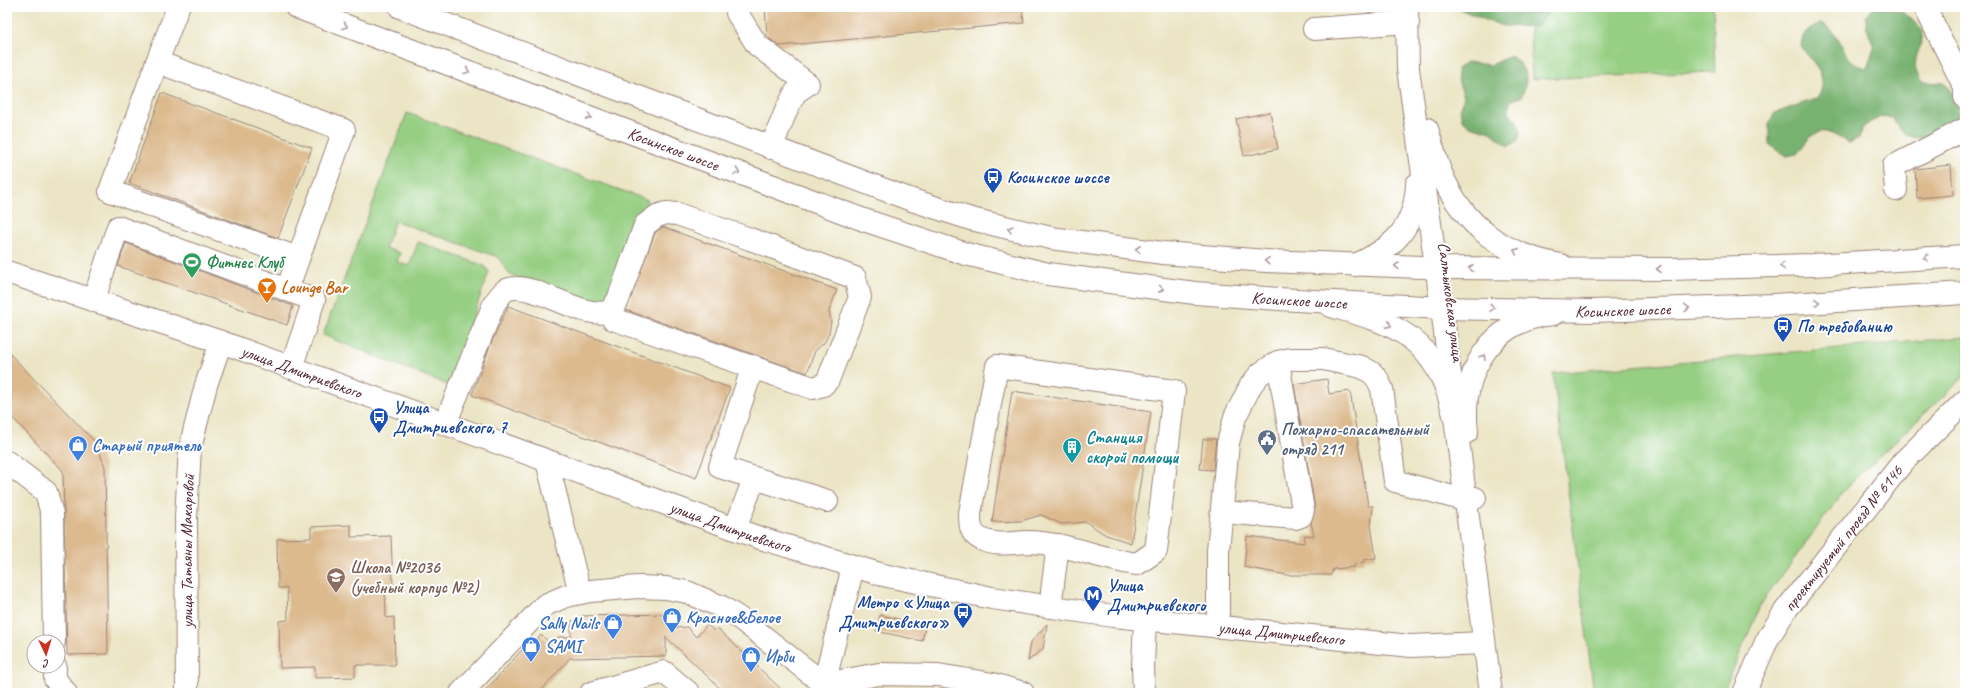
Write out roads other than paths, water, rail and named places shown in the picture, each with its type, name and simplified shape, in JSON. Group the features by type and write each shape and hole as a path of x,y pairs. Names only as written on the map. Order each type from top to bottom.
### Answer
{"main road":[{"path":"178,7 110,191 298,258"},
{"name":"Косинское шоссе","path":"296,7 864,220 966,254 1048,274 1195,293 1447,308 1592,311 1773,305 1960,295"},
{"name":"Косинское шоссе","path":"400,7 909,199 1011,230 1050,238 1164,253 1266,261 1355,265 1594,270 1806,265 1965,256"},
{"path":"1925,7 1965,88 1965,97"},
{"path":"733,9 758,45 808,84 795,93 786,111 772,148"},
{"path":"1314,29 1408,14"},
{"name":"Салтыковская улица","path":"1408,14 1408,69 1422,130 1442,267 1470,499 1477,583 1491,693"},
{"path":"157,62 344,130 287,290"},
{"path":"1896,190 1894,166 1965,129"},
{"path":"1355,265 1373,256 1390,244 1402,233 1411,219 1416,201 1422,130"},
{"path":"1422,130 1440,172 1460,208 1479,230 1495,241 1544,262 1594,270"},
{"path":"445,424 494,304 502,293 515,288 530,291 596,314 610,311 618,300 645,225 657,216 677,214 855,278 860,297 828,380 823,385 813,388 753,366 613,319 610,311"},
{"path":"94,299 104,273 118,227 314,300 291,368"},
{"name":"улица Дмитриевского","path":"7,272 94,299 220,342 735,529 853,567 933,586 1050,607 1145,620 1411,646 1484,643"},
{"path":"1312,301 1392,325 1410,336 1426,353 1442,378 1460,419"},
{"path":"1460,419 1467,392 1477,366 1492,341 1506,329 1525,320 1548,315 1592,311"},
{"name":"улица Татьяны Макаровой","path":"187,693 186,517 190,448 206,385 220,342"},
{"path":"1218,627 1218,551 1228,443 1235,417 1251,385 1260,374 1278,362 1289,359 1333,360 1362,367 1372,373 1378,380 1382,390 1395,481 1470,499"},
{"path":"1222,512 1295,518 1301,516 1303,510 1278,362"},
{"path":"753,366 720,467 827,501"},
{"path":"997,366 1174,391 1156,551 1137,564 1109,559 1071,547 1058,545 1040,542 990,542 981,540 974,535 971,529 970,513 997,366"},
{"name":"проектируемый проезд № 6146","path":"1744,693 1767,640 1785,611 1903,462 1965,401"},
{"path":"547,461 580,593"},
{"path":"7,462 46,492 52,514 54,634"},
{"path":"735,529 754,479"},
{"path":"1050,607 1058,545"},
{"path":"823,688 853,567"},
{"path":"461,693 545,605 566,596 580,593 638,587 666,588 687,592 722,607 742,620 823,688"},
{"path":"1144,693 1143,667 1145,620"},
{"path":"591,693 664,672 689,693"},
{"path":"55,674 55,679 66,693"},
{"path":"823,688 879,674 938,675 993,684 1023,693"}],"place":[{"name":"Косинское шоссе","path":"993,194"},
{"name":"Фитнес Клуб","path":"192,279"},
{"name":"Lounge Bar","path":"267,304"},
{"name":"По требованию","path":"1783,343"},
{"name":"Улица Дмитриевского, 7","path":"379,434"},
{"name":"Пожарно-спасательный отряд 211","path":"1267,456"},
{"name":"Старый приятель","path":"78,462"},
{"name":"Станция скорой помощи","path":"1072,464"},
{"name":"Школа №2036 (учебный корпус №2)","path":"336,594"},
{"name":"Улица Дмитриевского","path":"1093,612"},
{"name":"Метро «Улица Дмитриевского»","path":"963,629"},
{"name":"Красное&Белое","path":"672,634"},
{"name":"Sally Nails","path":"613,640"},
{"name":"SAMI","path":"531,663"},
{"name":"Ирби","path":"751,673"}]}
